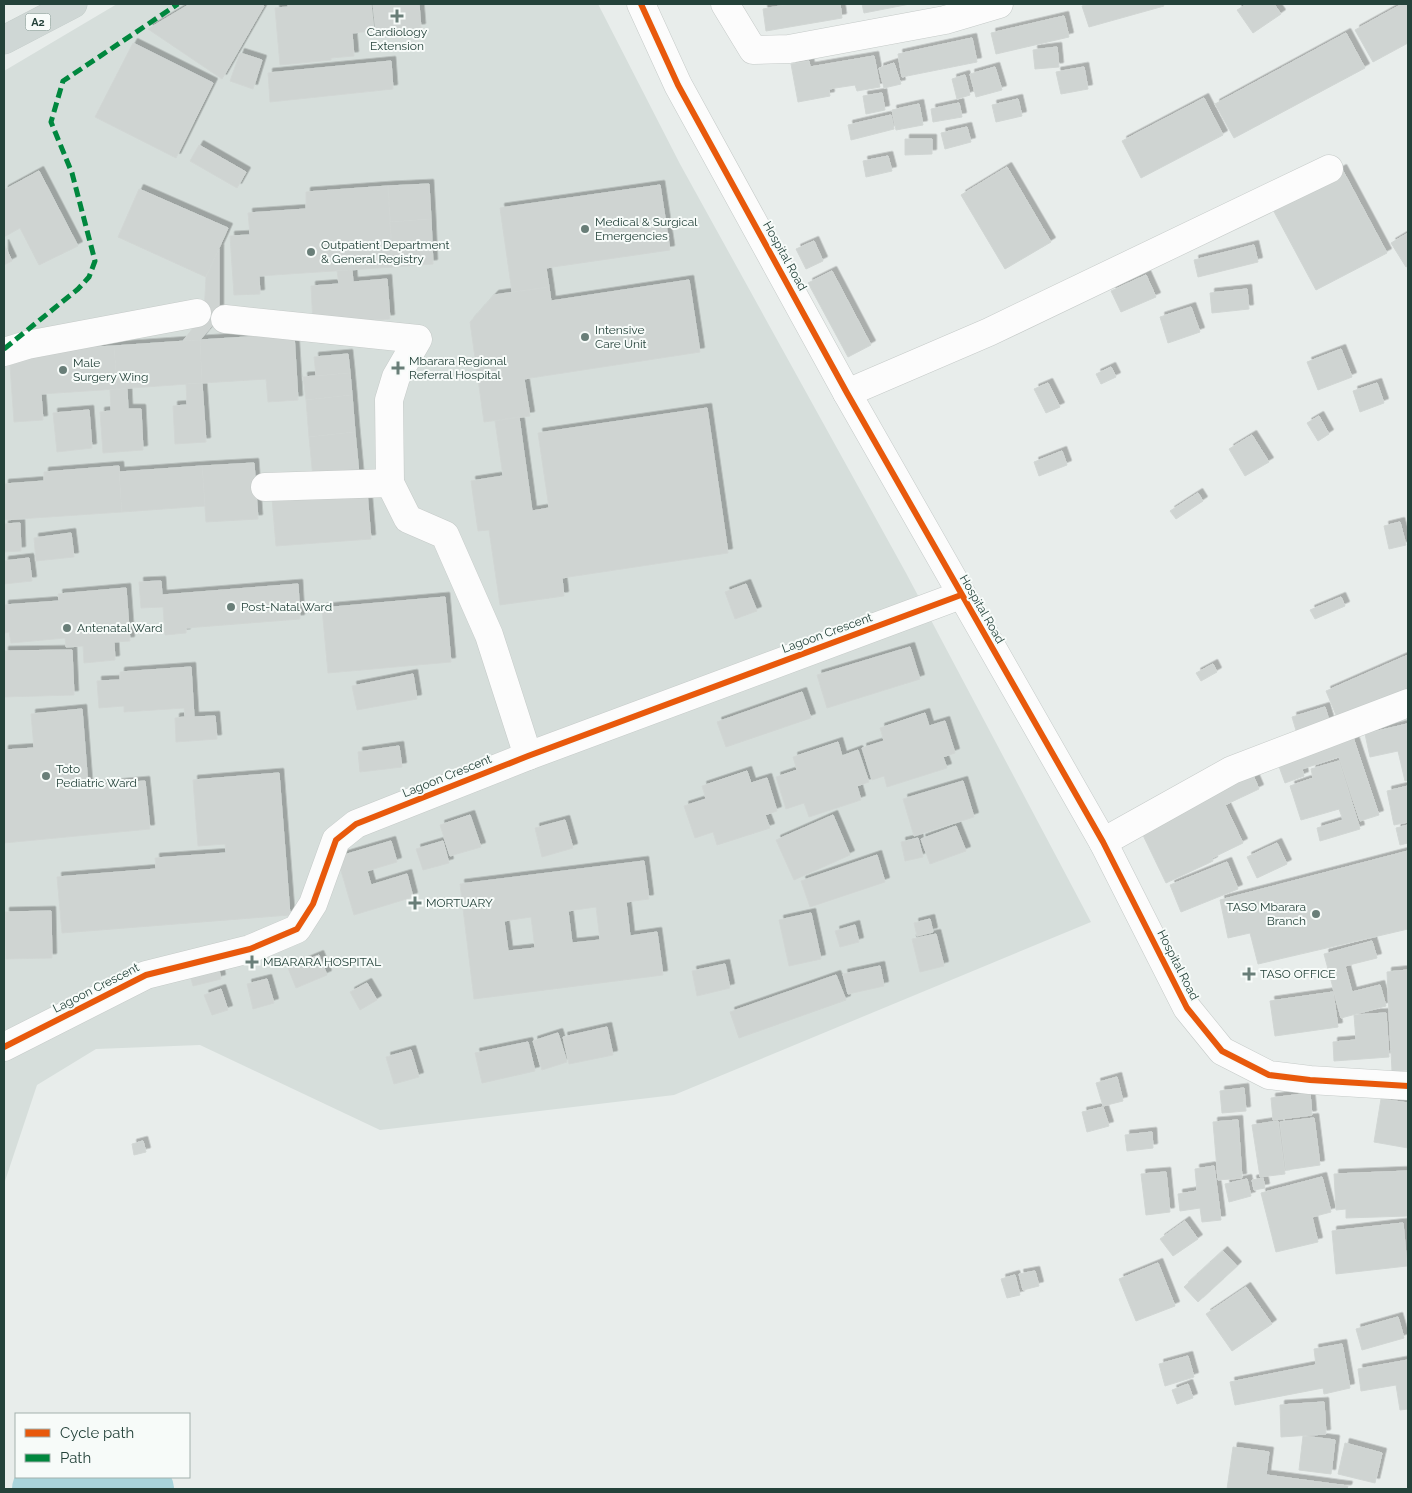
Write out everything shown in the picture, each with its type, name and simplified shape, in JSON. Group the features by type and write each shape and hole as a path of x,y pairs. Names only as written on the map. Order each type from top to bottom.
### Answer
{"main road":[{"name":"A2","path":"4,40 73,4"}],"street":[{"name":"Hospital Road","path":"640,4 678,85 847,394 1103,842 1187,1008 1222,1051 1269,1075 1310,1080 1408,1086"},
{"path":"725,4 754,50 789,49 935,22 999,4"},
{"path":"847,394 989,332 1329,169"},
{"path":"4,352 27,345 197,313"},
{"path":"226,319 418,339 396,377 389,400 390,483 408,518 445,535 489,635 528,756"},
{"path":"265,487 390,483"},
{"name":"Lagoon Crescent","path":"4,1048 146,975 250,949 297,929 313,904 336,840 356,824 528,756 961,595"},
{"path":"1103,842 1232,770 1408,703"}],"shaded area":[{"name":"Mbarara Regional Referral Hospital","path":"117,4 598,4 680,164 906,573 1091,922 674,1095 380,1130 200,1045 96,1049 37,1085 4,1184 4,71"}],"building":[{"path":"190,4 260,4 264,6 222,79 148,29"},
{"path":"288,4 371,4 374,31 352,33 354,56 280,65 275,8 288,7"},
{"name":"Cardiology Extension","path":"373,4 419,4 421,28 376,32"},
{"path":"791,4 840,4 842,18 766,31 763,9"},
{"path":"862,4 910,4 864,13"},
{"path":"1090,4 1163,4 1164,6 1089,27 1082,6"},
{"path":"1247,4 1274,4 1281,14 1253,33 1237,10"},
{"path":"1402,4 1408,4 1408,43 1373,62 1355,30"},
{"path":"1064,16 1069,37 996,54 991,33"},
{"path":"1346,33 1365,68 1234,138 1215,104"},
{"path":"972,38 977,62 902,77 898,54"},
{"path":"133,43 213,83 176,158 95,117"},
{"path":"1057,47 1059,67 1035,69 1033,50"},
{"path":"240,53 262,60 253,89 230,81"},
{"path":"874,56 880,87 857,91 855,85 829,89 830,96 798,102 791,64 809,61 810,67"},
{"path":"391,61 393,89 270,102 268,73"},
{"path":"894,63 901,84 884,88 879,68"},
{"path":"995,67 1002,90 976,97 970,74"},
{"path":"1084,67 1088,89 1061,94 1056,72"},
{"path":"965,75 970,95 957,99 952,79"},
{"path":"882,93 885,110 866,114 863,96"},
{"path":"1204,98 1223,135 1141,178 1122,141"},
{"path":"1018,99 1022,116 996,122 992,105"},
{"path":"959,103 962,117 933,122 931,109"},
{"path":"919,104 923,125 896,130 892,110"},
{"path":"891,115 894,129 851,140 848,125"},
{"path":"967,127 971,142 945,149 941,133"},
{"path":"905,139 932,139 932,154 905,155"},
{"path":"199,145 246,172 237,188 190,161"},
{"path":"888,156 892,171 866,177 863,161"},
{"path":"1007,167 1051,242 1005,269 961,195"},
{"path":"1342,169 1387,253 1316,290 1271,206"},
{"path":"39,171 78,246 39,265 20,228 4,237 4,190"},
{"path":"429,184 431,219 390,222 388,186"},
{"name":"Medical & Surgical Emergencies","path":"660,185 670,250 546,268 549,287 512,292 500,208"},
{"name":"Outpatient Department & General Registry","path":"388,186 393,267 259,276 260,294 234,295 230,236 250,235 248,213 306,209 306,192"},
{"path":"139,189 228,228 206,277 118,237"},
{"path":"431,219 433,264 393,267 390,222"},
{"path":"1408,233 1408,266 1406,267 1391,243"},
{"path":"814,241 823,261 806,269 796,249"},
{"path":"4,244 12,261 4,265"},
{"path":"1254,245 1258,262 1198,277 1194,260"},
{"path":"219,249 219,317 200,340 183,341 204,314 206,277"},
{"path":"352,270 353,282 387,279 390,319 313,324 311,286 339,284 337,271"},
{"path":"832,271 871,345 848,357 808,283"},
{"path":"1146,275 1156,297 1121,312 1111,291"},
{"name":"Intensive Care Unit","path":"689,280 700,352 524,379 530,416 484,422 470,322 494,295 549,287 551,301"},
{"path":"1247,289 1249,309 1212,313 1210,293"},
{"path":"1191,307 1200,332 1168,343 1160,317"},
{"path":"294,334 298,400 268,402 266,379 202,383 200,340"},
{"path":"200,340 202,383 117,389 114,346"},
{"name":"Male Surgery Wing","path":"114,346 117,389 41,394 43,420 14,422 9,352"},
{"path":"1341,349 1352,377 1318,390 1307,362"},
{"path":"348,354 350,373 316,376 314,357"},
{"path":"1111,367 1116,377 1101,384 1096,374"},
{"path":"350,373 352,395 306,400 303,377"},
{"path":"202,383 206,442 175,444 173,406 187,405 186,384"},
{"path":"1048,383 1060,407 1046,413 1034,389"},
{"path":"1377,383 1384,403 1360,412 1353,391"},
{"path":"127,389 128,409 141,409 143,450 103,453 100,412 111,411 110,390"},
{"path":"352,395 355,432 309,437 306,400"},
{"path":"707,408 728,553 562,578 564,596 500,605 489,530 478,531 471,481 503,476 495,421 519,417 532,511 549,508 538,433"},
{"path":"89,410 92,448 57,452 53,413"},
{"path":"1319,416 1329,434 1318,441 1307,423"},
{"path":"355,432 359,474 313,478 309,437"},
{"path":"1252,435 1269,462 1245,476 1229,449"},
{"path":"1062,451 1067,465 1039,476 1034,462"},
{"path":"254,463 258,519 206,522 202,466"},
{"path":"119,466 122,512 4,520 4,484 44,481 44,472"},
{"path":"202,466 205,506 122,512 119,472"},
{"path":"367,492 371,539 276,546 272,499"},
{"path":"1198,493 1203,501 1176,519 1170,511"},
{"path":"1400,522 1406,545 1389,549 1384,526"},
{"path":"20,523 21,551 4,552 4,524"},
{"path":"71,533 74,557 36,561 34,538"},
{"path":"29,558 32,581 4,584 4,561"},
{"name":"Post-Natal Ward","path":"161,581 162,595 298,584 300,619 186,628 186,633 165,635 163,607 141,608 139,582"},
{"path":"746,584 757,611 735,619 725,592"},
{"name":"Antenatal Ward","path":"126,588 130,641 114,642 115,660 84,663 83,646 66,647 65,638 11,643 9,632 5,633 4,605 59,601 58,594"},
{"path":"445,597 451,662 328,673 322,608"},
{"path":"1341,597 1345,606 1315,619 1310,610"},
{"path":"910,647 920,679 827,708 817,675"},
{"path":"72,650 74,695 4,697 4,651"},
{"path":"1408,655 1408,689 1338,720 1326,691"},
{"path":"1213,664 1217,672 1201,681 1196,673"},
{"path":"191,667 194,717 215,716 217,739 176,742 175,718 185,717 184,708 124,712 124,706 99,708 97,681 120,680 120,672"},
{"path":"413,674 417,699 357,710 352,686"},
{"path":"802,692 811,718 726,747 717,722"},
{"path":"1325,707 1331,727 1298,737 1292,717"},
{"name":"Toto Pediatric Ward","path":"82,709 88,786 145,781 150,829 4,843 4,750 34,748 31,714"},
{"path":"925,713 929,726 945,721 955,753 943,757 947,768 887,787 884,776 872,780 862,748 884,741 880,728"},
{"path":"1407,724 1408,780 1405,781 1398,751 1370,757 1365,734"},
{"path":"1352,734 1379,815 1360,821 1339,757 1302,769 1304,776 1285,783 1276,758"},
{"path":"838,742 842,756 858,750 869,782 857,786 861,800 809,817 804,803 786,809 776,777 797,770 793,757"},
{"path":"399,746 402,767 360,772 358,752"},
{"path":"1339,761 1360,829 1320,841 1317,828 1343,820 1339,809 1301,820 1290,786 1313,778 1311,769"},
{"path":"747,771 751,783 767,778 777,811 765,815 770,828 717,845 713,832 695,838 684,806 706,799 702,786"},
{"path":"279,773 290,915 62,933 57,877 156,869 155,858 226,853 225,844 198,846 193,780"},
{"path":"1253,775 1259,789 1225,805 1243,843 1212,858 1213,861 1166,883 1140,829"},
{"path":"963,781 974,817 914,836 903,799"},
{"path":"1408,786 1408,822 1394,825 1387,791"},
{"path":"470,815 481,847 450,856 440,825"},
{"path":"833,815 850,855 794,880 776,840"},
{"path":"565,820 573,848 542,857 535,828"},
{"path":"1408,825 1408,843 1400,845 1396,828"},
{"path":"956,826 966,851 930,864 921,839"},
{"path":"918,838 923,857 905,861 901,842"},
{"path":"391,841 397,862 367,871 371,885 407,874 413,897 354,915 337,857"},
{"path":"443,841 449,863 423,870 416,849"},
{"path":"1277,843 1287,864 1257,878 1247,857"},
{"name":"TASO Mbarara Branch","path":"1408,851 1408,929 1258,964 1250,933 1228,938 1220,900"},
{"path":"877,855 885,882 810,907 801,881"},
{"path":"644,861 649,899 626,902 630,936 657,932 663,975 474,999 460,884","holes":["596,907 600,940 572,943 568,911","531,917 535,948 508,951 504,921"]},
{"path":"1227,862 1238,889 1181,912 1170,885"},
{"path":"51,911 52,958 6,959 5,912"},
{"path":"811,913 821,959 789,966 779,920"},
{"path":"930,919 933,932 917,936 914,923"},
{"path":"855,925 859,942 840,947 835,931"},
{"path":"936,934 944,966 920,972 912,939"},
{"path":"1372,941 1377,958 1345,966 1352,992 1380,985 1386,1006 1341,1018 1324,954"},
{"path":"319,955 327,975 296,988 288,968"},
{"path":"217,961 221,979 193,986 188,968"},
{"path":"725,964 730,988 697,996 692,971"},
{"path":"880,966 884,986 848,994 843,974"},
{"path":"1408,970 1408,1070 1392,1071 1387,972"},
{"path":"836,975 846,1000 739,1038 730,1012"},
{"path":"267,979 274,1003 253,1009 247,984"},
{"path":"367,983 377,1000 360,1010 350,992"},
{"path":"221,989 228,1010 212,1015 204,995"},
{"path":"1333,992 1338,1027 1275,1036 1270,1001"},
{"path":"1386,1013 1389,1057 1334,1061 1333,1042 1356,1040 1354,1015"},
{"path":"607,1027 613,1055 569,1064 563,1037"},
{"path":"558,1033 567,1062 542,1070 533,1041"},
{"path":"528,1042 535,1071 482,1083 475,1053"},
{"path":"411,1050 419,1077 394,1084 386,1057"},
{"path":"1117,1077 1123,1101 1103,1106 1096,1083"},
{"path":"1244,1088 1246,1111 1222,1113 1220,1091"},
{"path":"1310,1093 1312,1115 1273,1120 1271,1098"},
{"path":"1381,1099 1408,1103 1408,1148 1374,1142"},
{"path":"1103,1107 1109,1126 1087,1132 1082,1112"},
{"path":"1314,1118 1320,1165 1286,1170 1280,1122"},
{"path":"1238,1120 1242,1178 1218,1180 1213,1122"},
{"path":"1278,1121 1285,1174 1260,1177 1252,1125"},
{"path":"1152,1132 1153,1148 1127,1151 1125,1135"},
{"path":"143,1141 146,1152 134,1155 132,1144"},
{"path":"1214,1166 1221,1220 1202,1222 1200,1208 1180,1211 1178,1194 1197,1191 1195,1169"},
{"path":"1408,1171 1408,1216 1346,1218 1346,1209 1336,1210 1334,1174"},
{"path":"1166,1172 1170,1212 1146,1215 1141,1174"},
{"path":"1322,1177 1331,1212 1312,1217 1318,1242 1276,1252 1261,1193"},
{"path":"1263,1178 1265,1188 1254,1190 1252,1180"},
{"path":"1247,1179 1251,1196 1229,1202 1225,1184"},
{"path":"1185,1221 1198,1239 1173,1256 1160,1239"},
{"path":"1403,1223 1407,1266 1336,1274 1332,1231"},
{"path":"1223,1251 1237,1266 1198,1302 1184,1287"},
{"path":"1158,1263 1175,1306 1136,1321 1119,1279"},
{"path":"1035,1271 1039,1286 1023,1290 1019,1274"},
{"path":"1015,1275 1020,1295 1007,1298 1001,1279"},
{"path":"1246,1287 1272,1324 1232,1351 1206,1314"},
{"path":"1398,1317 1404,1338 1362,1350 1356,1329"},
{"path":"1342,1344 1350,1388 1324,1394 1323,1388 1235,1405 1230,1382 1316,1365 1314,1349"},
{"path":"1188,1356 1194,1377 1165,1386 1159,1364"},
{"path":"1408,1360 1408,1409 1400,1410 1396,1385 1361,1391 1358,1369"},
{"path":"1188,1384 1193,1398 1177,1404 1172,1390"},
{"path":"1324,1402 1326,1434 1281,1437 1280,1405"},
{"path":"1303,1436 1335,1440 1331,1474 1299,1470"},
{"path":"1345,1443 1382,1453 1375,1483 1338,1474"},
{"path":"1233,1447 1269,1452 1266,1475 1348,1486 1347,1489 1227,1489"}],"waterway":[{"path":"39,1489 65,1478"},
{"path":"112,1478 147,1489"}],"marked path":[{"path":"4,349 78,289 89,277 95,261 72,173 51,122 63,81 178,4"}],"cycle path":[{"path":"641,4 678,85 847,393 1103,842 1187,1008 1222,1051 1269,1075 1310,1080 1408,1086"},
{"path":"4,1047 146,975 250,949 297,929 313,904 336,840 356,824 528,756 961,595"}],"place":[{"name":"Cardiology Extension","path":"397,16"},
{"name":"Medical & Surgical Emergencies","path":"585,229"},
{"name":"Outpatient Department & General Registry","path":"311,252"},
{"name":"Intensive Care Unit","path":"585,337"},
{"name":"Mbarara Regional Referral Hospital","path":"398,368"},
{"name":"Male Surgery Wing","path":"63,370"},
{"name":"Post-Natal Ward","path":"231,607"},
{"name":"Antenatal Ward","path":"67,628"},
{"name":"Toto Pediatric Ward","path":"46,776"},
{"name":"MORTUARY","path":"415,903"},
{"name":"TASO Mbarara Branch","path":"1316,914"},
{"name":"MBARARA HOSPITAL","path":"252,962"},
{"name":"TASO OFFICE","path":"1249,974"}]}
